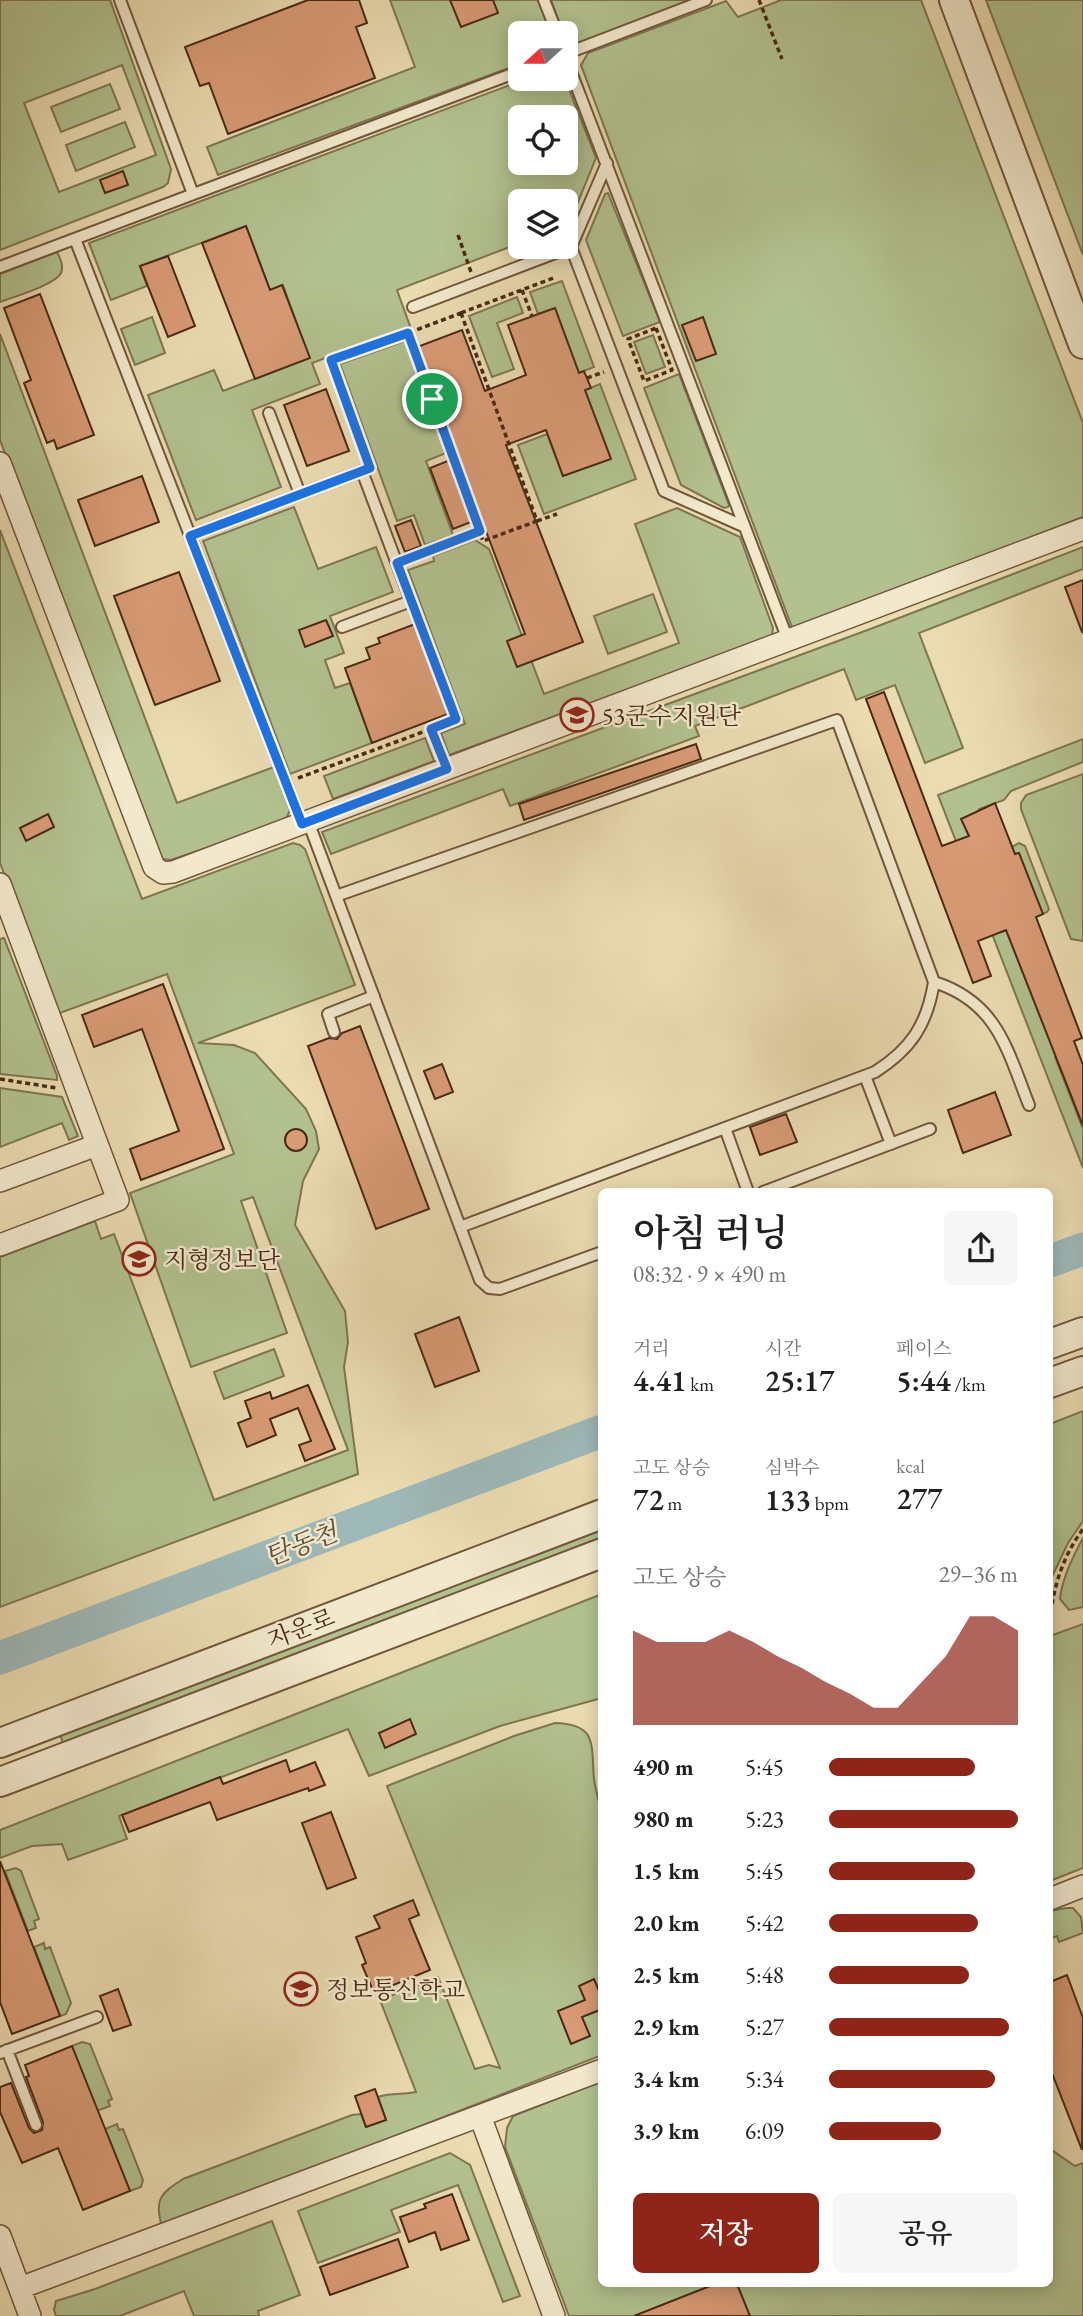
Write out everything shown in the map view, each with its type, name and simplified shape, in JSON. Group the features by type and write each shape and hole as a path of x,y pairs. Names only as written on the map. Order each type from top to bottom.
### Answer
{"street":[{"path":"954,0 1083,344"},
{"path":"0,463 154,867 163,873 173,872 305,823 1083,529"},
{"path":"0,884 118,1200 0,1245"},
{"path":"0,1181 97,1145"},
{"path":"1053,1343 1083,1332"},
{"path":"1053,1382 1083,1371"},
{"name":"자운로","path":"0,1743 598,1516"},
{"name":"자운로","path":"0,1782 598,1555"},
{"path":"1053,1898 1083,1886"},
{"path":"20,2288 598,2072"},
{"path":"480,2116 554,2316"},
{"path":"0,2236 30,2316"}],"lane":[{"path":"120,0 192,194"},
{"path":"544,0 552,21"},
{"path":"578,50 706,0"},
{"path":"0,267 508,76"},
{"path":"578,88 743,526 789,640"},
{"path":"578,231 607,163"},
{"path":"75,239 286,782 336,896 480,1280 489,1289 514,1285 598,1254"},
{"path":"413,307 540,259"},
{"path":"576,259 664,491 743,526"},
{"path":"269,413 300,494"},
{"path":"190,536 362,471 411,601 342,627"},
{"path":"336,896 837,720 934,982 930,1005 912,1041 901,1054 865,1076 460,1227"},
{"path":"934,982 962,994 990,1017 1001,1034 1028,1105"},
{"path":"334,1032 327,1014 373,996"},
{"path":"865,1076 891,1144"},
{"path":"725,1128 747,1188"},
{"path":"774,1188 930,1129"},
{"path":"36,2125 4,2051 97,2017"}],"path":[{"path":"760,0 782,59"},
{"path":"458,235 475,284"},
{"path":"362,471 370,468 331,360 556,277"},
{"path":"522,290 532,316"},
{"path":"461,313 537,521"},
{"path":"656,328 672,370 644,381 628,339 656,328"},
{"path":"408,333 483,541 557,514"},
{"path":"397,563 480,531"},
{"path":"286,782 456,719 411,601"},
{"path":"431,729 447,769"},
{"path":"0,1079 64,1089"},
{"path":"1053,1598 1063,1563 1083,1529"}],"green space":[{"path":"0,0 110,0 171,169 168,183 0,250","holes":["122,65 156,155 59,192 24,103"]},
{"path":"390,0 539,0 547,21 508,21 508,68 218,175 207,147 415,67"},
{"path":"551,0 695,0 578,44 578,21 559,21"},
{"path":"781,0 921,0 1083,423 1083,517 793,630 581,65 588,53 726,1 738,17"},
{"path":"986,0 1083,0 1083,255"},
{"path":"110,84 120,109 61,132 51,107"},
{"path":"508,86 508,91 570,91 575,105 508,105 508,175 578,175 578,112 596,158 578,202 578,189 508,189 508,248 397,290 410,326 312,363 320,384 252,410 281,487 196,520 148,395 214,370 223,391 309,358 283,285 270,290 246,226 140,266 147,286 111,300 89,243"},
{"path":"125,122 135,147 76,171 66,145"},
{"path":"608,193 660,322 623,336 586,240 605,194"},
{"path":"57,252 62,268 57,277 42,286 0,302 0,274"},
{"path":"562,281 594,367 579,373 555,308 538,314 530,292"},
{"path":"517,297 523,313 497,323 514,369 492,377 469,316"},
{"path":"152,317 165,353 135,365 121,329"},
{"path":"0,334 177,803 274,767 290,809 283,822 171,860 163,859 156,852 0,440"},
{"path":"653,335 665,367 646,374 634,342"},
{"path":"405,341 446,453 426,461 453,535 425,545 414,515 397,521 340,364"},
{"path":"679,374 728,507 724,508 681,485 644,388"},
{"path":"600,384 636,479 544,514 518,445 547,434 563,476 610,459 585,390"},
{"path":"294,507 318,569 376,547 393,592 330,616 344,653 325,660 335,688 350,683 372,743 290,774 203,541"},
{"path":"677,508 740,537 773,628 772,636 449,755 441,733 465,724 408,570 434,561 433,556 475,540 489,549 544,694 679,643 635,524"},
{"name":"지형정보단","path":"0,530 142,899 293,843 305,849 355,985 198,1043 234,1045 255,1053 306,1109 316,1131 319,1149 303,1181 295,1225 345,1311 348,1342 344,1367 358,1474 0,1607 0,1257 95,1221 101,1239 114,1234 214,1500 348,1450 253,1197 241,1201 287,1333 191,1367 130,1193 234,1154 167,974 57,1014 0,863"},
{"path":"1083,547 1083,569 919,633 963,748 925,763 895,685 856,700 844,669 695,726 699,736 510,806 503,789 331,854 322,832 873,628"},
{"path":"653,594 667,632 608,654 594,616"},
{"path":"425,738 434,761 333,799 324,776"},
{"path":"1083,739 1083,762 1011,791 1004,800 979,809 996,855 1019,843 1025,846 1049,909 1001,932 1006,930 1083,1129 1083,1168 938,795"},
{"path":"1083,774 1083,941 1071,939 1021,803 1026,795"},
{"path":"4,938 57,1080 0,1074 0,939"},
{"path":"0,1088 62,1097 78,1136 69,1140 62,1123 0,1147"},
{"path":"274,1349 284,1376 224,1399 214,1372"},
{"path":"1083,1411 1083,1521 1068,1543 1053,1575 1053,1423"},
{"path":"598,1531 598,1541 63,1743 60,1735"},
{"path":"1083,1538 1083,1607 1069,1610 1060,1599 1061,1591 1068,1567"},
{"path":"598,1596 598,1699 500,1726 369,1776 348,1729 119,1816 127,1839 68,1860 62,1844 32,1846 0,1858 0,1830"},
{"path":"1083,1624 1083,1868 1053,1880 1053,1635"},
{"path":"555,1723 579,1727 590,1739 598,1798 598,2057 162,2227 159,2210 161,2198 183,2179 352,2115 361,2114 366,2127 386,2120 378,2097 416,2092 380,2000 438,1977 475,2069 489,2065 500,2068 387,1786 514,1736"},
{"path":"16,1868 21,1871 39,1919 34,1921 36,1928 28,1931 5,1871"},
{"path":"1073,1908 1081,1917 1083,1933 1059,1942 1057,1936 1053,1938 1053,1910"},
{"path":"44,1943 45,1949 50,1947 71,2003 66,2014 60,2016 34,1947"},
{"path":"82,2042 90,2044 112,2099 108,2101 110,2106 97,2111 72,2046"},
{"path":"598,2083 598,2287 1053,2287 1053,2151 1075,2166 1083,2163 1083,2316 569,2316 505,2147 507,2128 513,2116"},
{"path":"117,2124 119,2130 123,2129 143,2180 141,2187 130,2191 105,2129"},
{"path":"450,2153 470,2165 520,2296 503,2302 458,2185 391,2210 400,2232 318,2263 298,2211"},
{"path":"272,2221 300,2295 258,2311 259,2316 194,2316 184,2291 120,2316 56,2316 56,2301 95,2289"}],"building":[{"path":"308,0 359,0 367,23 356,27 375,78 228,134 209,83 200,86 185,47"},
{"path":"450,0 493,0 498,13 461,27"},
{"path":"123,171 128,185 105,193 100,180"},
{"path":"246,226 270,290 282,285 310,358 255,379 202,243"},
{"path":"168,256 195,326 168,337 140,266"},
{"path":"40,294 94,435 57,449 54,440 47,443 24,383 31,380 4,308"},
{"path":"555,308 579,373 584,371 591,388 585,390 611,459 563,476 546,430 506,445 583,642 517,667 507,641 525,634 481,518 453,529 430,468 458,457 417,347 462,330 485,391 526,375 508,325"},
{"path":"703,317 716,354 696,361 682,325"},
{"path":"326,389 349,451 307,466 284,405"},
{"path":"142,476 159,522 95,546 78,500"},
{"path":"411,520 421,546 405,552 395,526"},
{"path":"179,572 220,681 155,705 114,596"},
{"path":"1083,580 1083,631 1082,632 1065,587"},
{"path":"326,620 333,636 305,647 299,630"},
{"path":"415,624 448,714 372,743 345,668 370,659 366,648 380,643 378,638"},
{"path":"884,692 942,846 969,836 961,819 995,803 1015,854 1019,853 1043,914 1036,917 1082,1038 1074,1041 1083,1065 1083,1126 1006,930 978,941 991,976 973,983 866,699"},
{"path":"696,744 701,759 524,820 519,804"},
{"path":"48,814 54,827 26,841 20,828"},
{"path":"163,984 224,1149 141,1180 130,1149 179,1131 142,1029 94,1047 82,1015"},
{"path":"360,1026 429,1209 376,1229 308,1046 329,1038 337,1039 342,1033"},
{"path":"442,1064 453,1092 435,1099 424,1071"},
{"path":"995,1092 1011,1135 963,1153 948,1110"},
{"path":"786,1114 797,1142 760,1155 750,1127"},
{"path":"296,1129 304,1132 307,1140 304,1148 296,1151 288,1148 285,1140 288,1132"},
{"path":"459,1317 479,1371 435,1387 415,1334"},
{"path":"308,1385 335,1449 305,1461 299,1445 311,1441 298,1408 270,1419 276,1435 247,1447 238,1423 251,1418 245,1401 270,1392 272,1399"},
{"path":"410,1719 416,1734 385,1748 379,1733"},
{"path":"286,1760 290,1772 315,1762 325,1785 309,1791 308,1788 217,1820 210,1802 129,1832 122,1815 220,1777 223,1784"},
{"path":"331,1812 356,1878 327,1889 302,1823"},
{"path":"0,1861 60,2016 12,2034 0,2002"},
{"path":"413,1900 419,1915 409,1919 430,1970 374,1993 362,1965 366,1963 356,1937 380,1928 374,1916"},
{"path":"1067,1975 1083,2018 1082,2150 1053,2076 1053,1981"},
{"path":"594,1979 598,1988 598,2011 582,2017 590,2036 571,2044 558,2011 585,2000 579,1986"},
{"path":"118,1989 131,2025 113,2031 100,1996"},
{"path":"72,2046 130,2191 83,2210 58,2148 22,2163 0,2112 0,2087 11,2083 29,2128 34,2133 42,2130 43,2122 26,2077 29,2076 25,2065"},
{"path":"375,2089 386,2120 366,2127 355,2096"},
{"path":"452,2194 469,2240 441,2250 435,2232 409,2242 400,2217 426,2208 424,2204"},
{"path":"398,2239 408,2267 330,2295 320,2267"},
{"path":"707,2287 738,2287 750,2316 634,2316"}],"waterway":[{"name":"탄동천","path":"1053,1260 1083,1249"},
{"name":"탄동천","path":"0,1658 598,1433"}],"place":[{"name":"53군수지원단","path":"577,715"},
{"name":"지형정보단","path":"139,1259"},
{"name":"정보통신학교","path":"301,1989"}],"route":[{"path":"408,333 432,399 480,531 397,563 456,719 431,729 447,769 302,824 190,536 370,468 331,360 408,333"}]}
